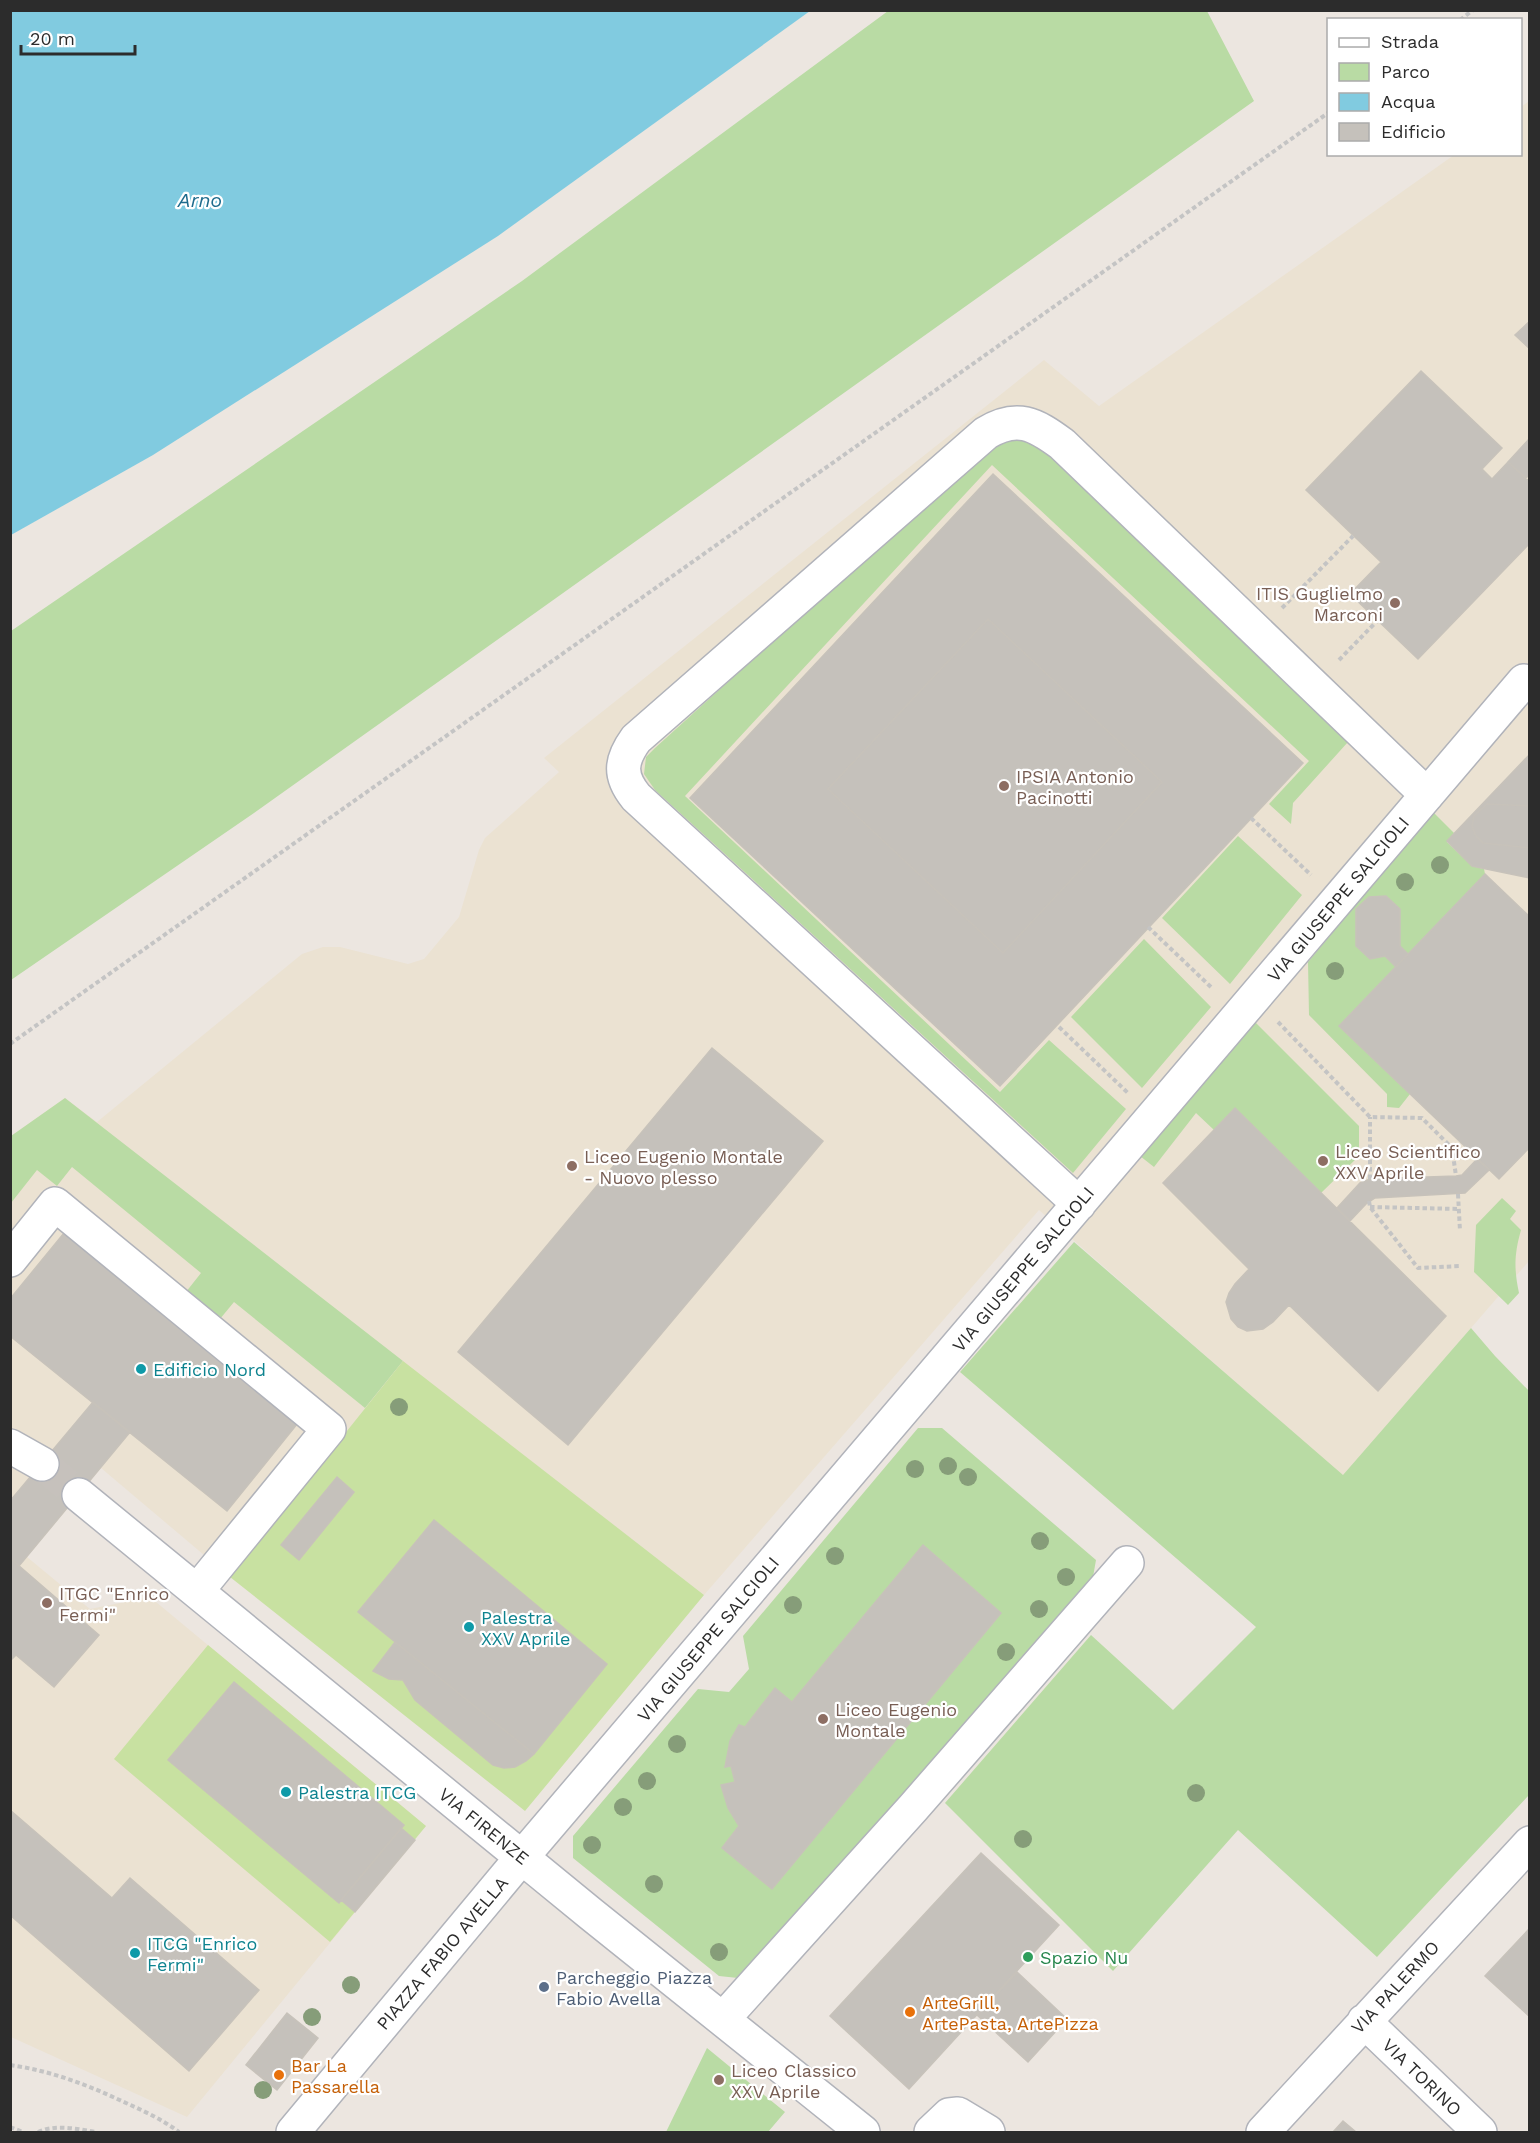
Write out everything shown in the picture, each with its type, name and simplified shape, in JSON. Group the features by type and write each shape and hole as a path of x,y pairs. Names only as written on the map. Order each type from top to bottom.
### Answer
{"street":[{"path":"1078,1204 636,797 625,781 623,772 630,748 642,734 977,441 993,429 1015,422 1041,429 1062,444 1427,795"},
{"name":"VIA GIUSEPPE SALCIOLI","path":"522,1857 1524,681"},
{"path":"10,1260 55,1204 329,1429 196,1591"},
{"path":"10,1446 42,1464"},
{"name":"VIA FIRENZE","path":"78,1494 862,2133"},
{"path":"723,2019 913,1808 1127,1563"},
{"name":"VIA PALERMO","path":"1263,2133 1364,2021 1530,1844"},
{"name":"PIAZZA FABIO AVELLA","path":"293,2133 522,1857"},
{"name":"VIA TORINO","path":"1364,2021 1480,2133"},
{"path":"931,2133 949,2115 958,2114 988,2133"}],"path":[{"path":"10,1044 1327,114"},
{"path":"1258,633 1353,536"},
{"path":"1314,687 1378,620"},
{"path":"1251,818 1338,900"},
{"path":"1148,927 1247,1006 1370,1117 1422,1118 1452,1148 1456,1176"},
{"path":"1059,1028 1153,1117"},
{"path":"1370,1117 1370,1179"},
{"path":"1458,1194 1460,1231"},
{"path":"1369,1201 1370,1207 1418,1268 1461,1266"},
{"path":"1370,1207 1459,1209"},
{"path":"10,2065 51,2073 92,2086 155,2117 179,2133"},
{"path":"10,2127 23,2133"},
{"path":"38,2133 50,2128 96,2133"}],"shaded area":[{"path":"1529,101 1529,1261 1343,1476 1039,1210 704,1595 403,1362 230,1577 101,1468 27,1557 90,1609 150,1597 426,1826 187,2117 11,2037 11,1136 65,1098 97,1122 302,954 323,947 340,947 408,964 424,959 459,917 479,850 485,838 559,772 544,758 1044,360 1099,406 1453,156 1522,156 1522,106"}],"green space":[{"path":"888,11 1207,11 1254,101 254,813 11,980 11,631 522,281"},
{"path":"999,436 1036,438 1348,742 1293,803 1291,824 1269,804 1309,761 992,465 685,796 1000,1092 1049,1040 1126,1109 1073,1173 655,790 644,774 646,757 655,748"},
{"path":"1433,812 1454,833 1447,842 1472,866 1484,869 1485,874 1408,954 1400,946 1400,909 1386,896 1369,897 1356,909 1356,946 1370,959 1385,956 1396,967 1339,1026 1410,1094 1399,1108 1387,1107 1387,1094 1309,1015 1308,962"},
{"path":"1238,836 1302,895 1230,984 1162,918"},
{"path":"1144,939 1211,1007 1142,1088 1071,1017"},
{"path":"1255,1022 1359,1126 1359,1156 1321,1193 1235,1108 1214,1130 1196,1113 1154,1167 1140,1156"},
{"path":"65,1098 403,1361 365,1408 234,1302 215,1325 182,1297 201,1273 72,1167 57,1186 37,1170 11,1203 11,1136"},
{"path":"1502,1198 1516,1211 1510,1219 1521,1230 1516,1262 1519,1293 1508,1305 1474,1272 1476,1225"},
{"path":"1074,1242 1343,1475 1471,1328 1529,1391 1529,1795 1377,1957 1238,1830 1113,1971 945,1803 1091,1635 1173,1710 1256,1627 960,1372"},
{"path":"403,1361 704,1595 525,1811 230,1577"},
{"name":"Liceo Eugenio Montale","path":"918,1428 942,1428 1096,1560 1093,1577 951,1746 738,1978 719,1976 573,1858 573,1836 698,1689 729,1692 749,1669 743,1636"},
{"path":"208,1645 426,1826 330,1942 114,1759"},
{"name":"Liceo Classico XXV Aprile","path":"707,2048 785,2112 768,2132 666,2132"}],"water":[{"name":"Arno","path":"11,10 810,11 498,236 153,455 11,535"}],"building":[{"path":"1530,321 1530,349 1515,335"},
{"path":"1421,371 1502,448 1482,469 1492,479 1508,462 1530,482 1530,543 1418,659 1350,594 1381,562 1306,490"},
{"path":"1530,438 1530,474 1526,478 1508,462"},
{"name":"IPSIA Antonio Pacinotti","path":"993,474 1303,763 1000,1086 690,798"},
{"path":"988,619 1162,782 1003,953 828,789"},
{"path":"1530,754 1530,878 1472,866 1447,841"},
{"path":"1487,804 1530,806 1530,848 1483,843 1476,836 1472,826 1474,816"},
{"path":"1485,874 1530,917 1530,1147 1499,1179 1339,1026"},
{"path":"1386,896 1400,909 1400,946 1408,954 1396,967 1385,956 1370,959 1356,946 1356,909 1369,897"},
{"path":"712,1048 823,1141 568,1445 458,1352"},
{"path":"1235,1108 1446,1316 1378,1391 1289,1305 1263,1329 1247,1331 1238,1327 1231,1319 1226,1302 1229,1293 1249,1269 1163,1183"},
{"path":"1477,1159 1489,1170 1465,1193 1375,1198 1350,1221 1337,1208 1360,1183 1370,1179 1462,1175"},
{"name":"Edificio Nord","path":"64,1233 297,1424 227,1511 10,1336 10,1299"},
{"path":"93,1402 130,1432 19,1566 10,1558 10,1501"},
{"path":"337,1477 354,1492 299,1560 281,1545"},
{"name":"Palestra XXV Aprile","path":"434,1520 607,1664 534,1754 358,1612"},
{"path":"923,1545 1001,1613 772,1889 722,1848 739,1826 728,1808 721,1785 735,1782 731,1766 725,1767 730,1741 739,1725 745,1727 775,1688 792,1702"},
{"path":"10,1558 99,1635 54,1687 16,1655 10,1661"},
{"path":"395,1642 534,1754 515,1767 504,1768 493,1765 415,1700 403,1680 389,1679 373,1671"},
{"name":"Palestra ITCG","path":"234,1682 404,1825 339,1903 168,1760"},
{"name":"ITCG \"Enrico Fermi\"","path":"10,1810 112,1898 130,1878 259,1990 189,2071 10,1915"},
{"path":"401,1828 415,1840 355,1912 341,1900"},
{"path":"981,1853 1059,1925 909,2089 830,2016"},
{"path":"1530,1928 1530,2017 1485,1976"},
{"path":"1017,1972 1067,2019 1028,2062 977,2015"},
{"path":"287,2013 318,2038 277,2090 246,2065"},
{"path":"1343,2121 1356,2132 1333,2132"}],"tunnel":[{"path":"42,1464 79,1495"}],"place":[{"name":"ITIS Guglielmo Marconi","path":"1395,603"},
{"name":"IPSIA Antonio Pacinotti","path":"1004,786"},
{"name":"Liceo Scientifico XXV Aprile","path":"1323,1161"},
{"name":"Liceo Eugenio Montale - Nuovo plesso","path":"572,1166"},
{"name":"Edificio Nord","path":"141,1369"},
{"name":"ITGC \"Enrico Fermi\"","path":"47,1603"},
{"name":"Palestra XXV Aprile","path":"469,1627"},
{"name":"Liceo Eugenio Montale","path":"823,1719"},
{"name":"Palestra ITCG","path":"286,1792"},
{"name":"ITCG \"Enrico Fermi\"","path":"135,1953"},
{"name":"Spazio Nu","path":"1028,1957"},
{"name":"Parcheggio Piazza Fabio Avella","path":"544,1987"},
{"name":"ArteGrill, ArtePasta, ArtePizza","path":"910,2012"},
{"name":"Bar La Passarella","path":"279,2075"},
{"name":"Liceo Classico XXV Aprile","path":"719,2080"}]}
